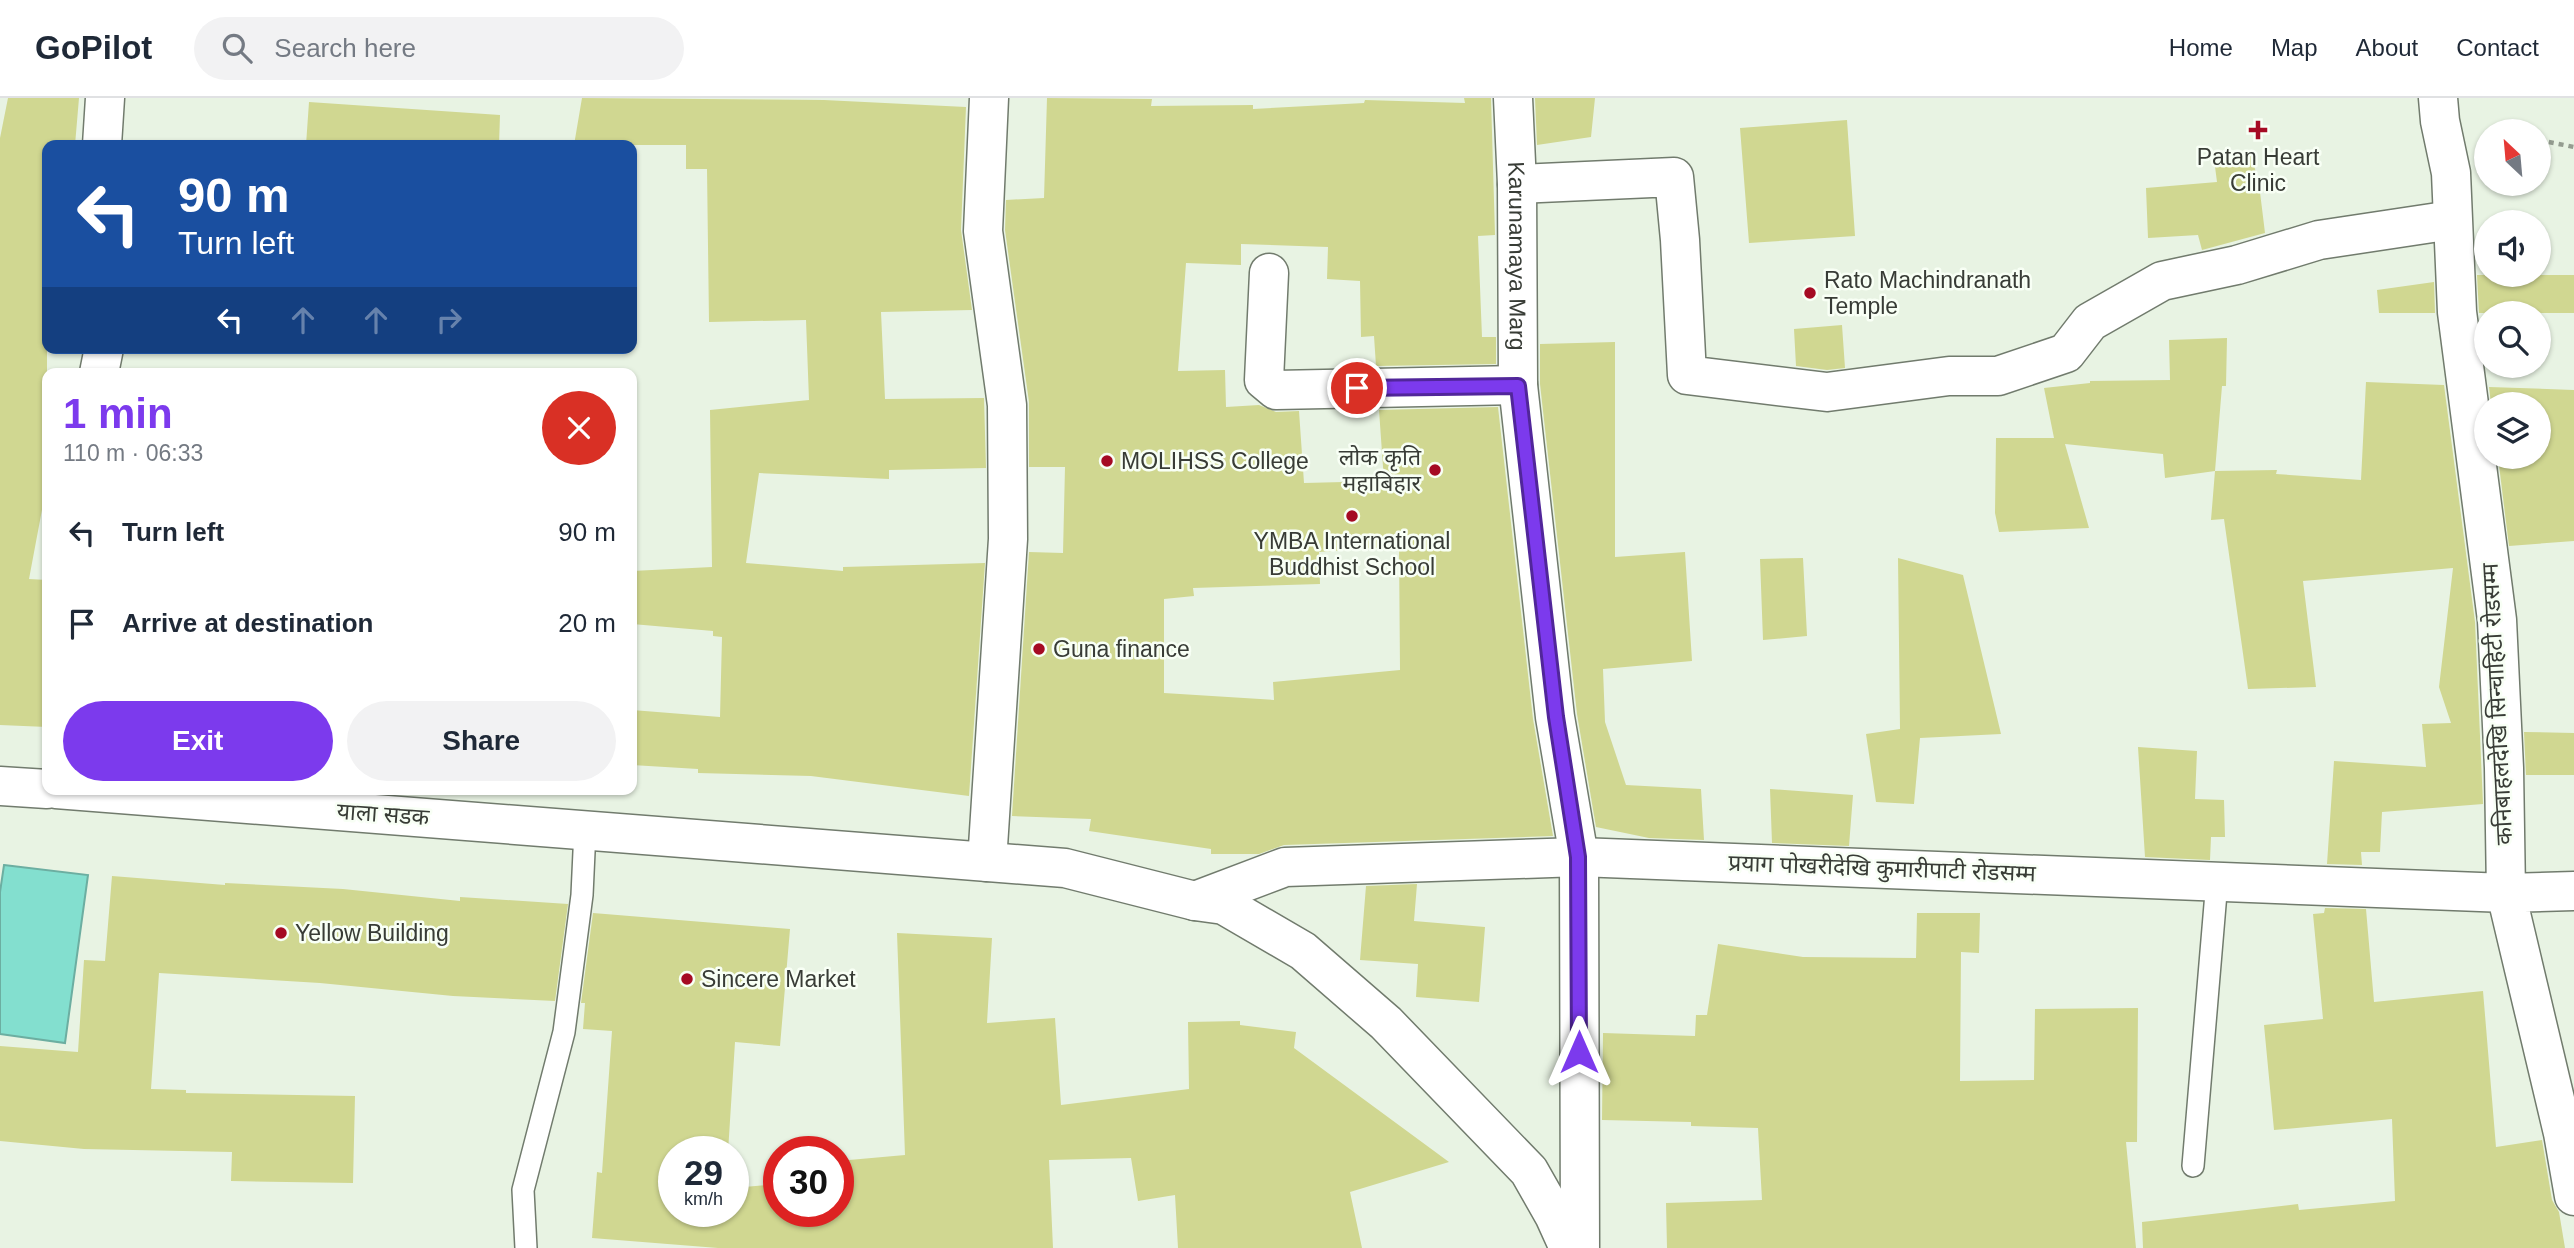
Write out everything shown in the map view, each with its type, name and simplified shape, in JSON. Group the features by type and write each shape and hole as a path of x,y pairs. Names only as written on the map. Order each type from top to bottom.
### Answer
{"street":[{"path":"102,140 105,98"},
{"path":"987,862 1008,539 1007,405 983,231 989,98"},
{"name":"Karunamaya Marg","path":"1513,98 1517,184 1518,386 1556,717 1578,857 1580,1248"},
{"name":"कनिबाहलदेखि सिन्चाहिटी रोडसम्म","path":"2438,98 2451,173 2457,312 2497,620 2507,893 2563,1133 2574,1196"},
{"path":"1517,184 1674,177 1687,375 1826,392 1949,376 1998,376 2066,353 2090,322 2162,281 2237,265 2319,240 2452,220"},
{"path":"1269,273 1264,380 1276,390 1518,386"},
{"path":"0,786 42,789"},
{"name":"याला सडक","path":"133,795 1065,868 1195,901 1224,905 1303,951 1386,1023 1529,1171 1569,1248"},
{"name":"प्रयाग पोखरीदेखि कुमारीपाटी रोडसम्म","path":"1195,901 1285,867 1578,857 2507,893 2569,891"}],"lane":[{"path":"526,1248 523,1190 564,1032 582,895 585,830"},
{"path":"2193,1166 2217,881"}],"path":[{"path":"2552,143 2574,147"}],"water":[{"path":"4,865 88,875 65,1043 0,1034 0,892"}],"building":[{"path":"8,98 79,98 75,140 42,140 42,354 47,354 47,368 42,368 42,510 29,579 42,580 42,727 0,725 0,138"},
{"path":"582,98 824,100 966,107 961,230 972,310 881,312 885,399 984,398 986,468 889,470 889,479 759,473 746,563 843,571 843,567 985,563 969,796 811,776 698,773 698,769 637,765 637,710 720,717 722,637 713,636 713,631 637,624 637,571 712,567 710,410 809,400 806,320 709,322 707,169 686,169 686,145 637,145 637,140 575,140"},
{"path":"1047,98 1152,99 1151,106 1253,105 1253,109 1364,103 1365,100 1465,103 1464,98 1491,98 1495,235 1478,236 1482,337 1496,337 1496,364 1376,366 1374,336 1361,337 1360,281 1327,279 1328,247 1241,244 1241,265 1186,263 1178,371 1225,370 1226,407 1259,405 1276,412 1299,411 1304,483 1384,481 1379,410 1498,407 1533,719 1553,836 1284,845 1259,854 1211,854 1211,849 1089,831 1091,819 1012,816 1029,552 1063,553 1065,467 1029,467 1029,402 1005,230 1006,200 1044,198","holes":["1399,546 1400,670 1273,682 1274,700 1164,693 1164,599 1194,596 1193,588 1320,584 1319,552"]},
{"path":"1535,98 1595,98 1591,137 1537,145"},
{"path":"309,102 500,115 499,140 306,140"},
{"path":"1847,120 1855,236 1749,243 1740,128"},
{"path":"2251,154 2259,184 2265,233 2202,250 2198,235 2148,238 2146,188 2217,182 2214,159"},
{"path":"2551,275 2574,275 2574,313 2551,313 2551,301 2478,301 2478,287 2551,287"},
{"path":"2434,282 2435,313 2379,313 2377,290"},
{"path":"1842,325 1845,368 1827,370 1796,366 1794,329"},
{"path":"2227,338 2226,386 2222,386 2215,471 2165,478 2163,454 2065,444 2089,528 1999,532 1995,513 1996,438 2054,438 2044,388 2090,381 2170,380 2169,340"},
{"path":"1615,342 1615,557 1685,552 1692,661 1603,669 1605,722 1626,785 1701,789 1704,840 1649,838 1596,827 1577,714 1540,384 1540,344"},
{"path":"2366,382 2444,385 2475,622 2483,804 2382,812 2380,852 2361,852 2362,865 2327,864 2334,761 2426,767 2422,724 2451,723 2439,687 2453,568 2303,581 2316,687 2248,689 2224,519 2211,520 2215,471 2277,470 2276,474 2361,480"},
{"path":"2489,387 2574,390 2574,541 2509,546 2499,469 2551,469 2551,392 2490,392"},
{"path":"1803,558 1807,636 1763,640 1760,559"},
{"path":"1898,558 1963,575 2001,734 1920,738 1914,804 1876,802 1866,734 1900,729"},
{"path":"2524,732 2574,733 2574,775 2526,775"},
{"path":"2138,747 2197,751 2195,799 2224,800 2225,837 2211,837 2210,860 2145,857"},
{"path":"1770,789 1853,795 1849,846 1772,843"},
{"path":"112,876 225,885 343,889 460,901 460,897 568,904 555,1001 453,996 320,983 159,973 151,1089 186,1090 186,1093 355,1096 353,1183 231,1181 232,1152 84,1149 0,1141 0,1046 78,1052 84,960 105,961"},
{"path":"1417,884 1414,921 1485,927 1479,1002 1416,997 1418,964 1360,960 1366,886"},
{"path":"2325,908 2366,909 2374,1002 2483,991 2496,1147 2542,1140 2552,1200 2559,1212 2565,1248 2143,1248 2142,1222 2298,1204 2299,1210 2395,1201 2392,1119 2274,1130 2264,1025 2323,1019 2313,914 2324,913"},
{"path":"593,913 790,929 780,1046 735,1042 729,1136 658,1136 658,1227 749,1227 749,1187 763,1185 763,1227 854,1227 854,1160 905,1155 897,933 992,938 987,1023 1055,1018 1061,1105 1189,1089 1188,1022 1240,1021 1240,1025 1296,1032 1294,1048 1449,1162 1350,1192 1362,1248 1178,1248 1175,1195 1138,1201 1131,1158 1049,1160 1053,1248 718,1248 592,1238 597,1172 602,1173 612,1031 583,1029 585,1003 581,1003"},
{"path":"1917,913 1980,913 1979,953 1961,952 1960,1081 2034,1080 2035,1009 2138,1008 2137,1142 2126,1142 2136,1248 1667,1248 1666,1203 1762,1200 1758,1128 1691,1126 1691,1122 1602,1120 1603,1033 1695,1036 1696,1015 1707,1015 1718,944 1803,957 1916,958"}],"place":[{"name":"Patan Heart Clinic","path":"2258,130"},
{"name":"Rato Machindranath Temple","path":"1810,293"},
{"name":"MOLIHSS College","path":"1107,461"},
{"name":"लोक कृति महाबिहार","path":"1435,470"},
{"name":"YMBA International Buddhist School","path":"1352,516"},
{"name":"Guna finance","path":"1039,649"},
{"name":"Yellow Building","path":"281,933"},
{"name":"Sincere Market","path":"687,979"}],"route":[{"path":"1357,388 1518,386 1556,717 1578,857 1579,1052"}]}
